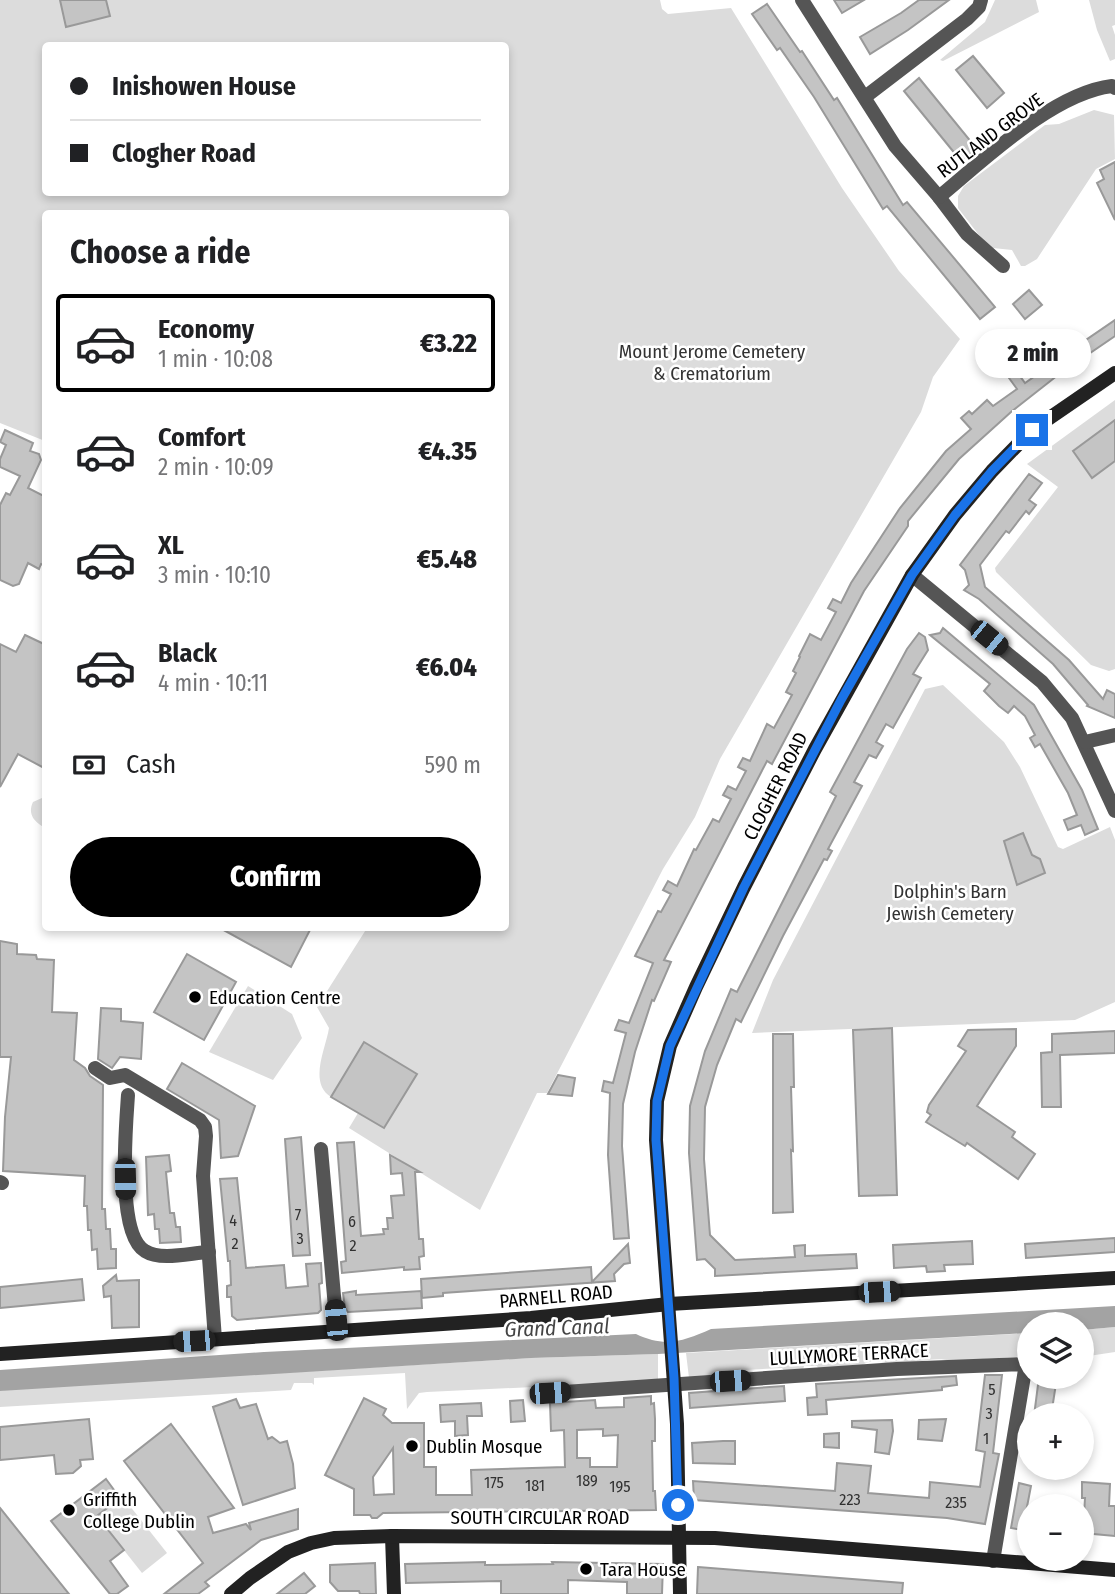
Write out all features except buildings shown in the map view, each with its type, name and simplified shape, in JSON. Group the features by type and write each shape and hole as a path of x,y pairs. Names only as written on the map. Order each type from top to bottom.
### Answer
{"main road":[{"name":"CLOGHER ROAD","path":"680,1594 674,1381 656,1140 657,1101 670,1046 744,887 841,700 912,575 955,515 992,471 1032,430 1115,373"},
{"name":"PARNELL ROAD","path":"0,1354 1115,1278"},
{"name":"SOUTH CIRCULAR ROAD","path":"231,1594 288,1552 311,1543 334,1538 392,1536 715,1538 1115,1570"},
{"path":"392,1536 394,1594"}],"street":[{"name":"RUTLAND GROVE","path":"802,0 895,146 939,197 1023,129 1074,97 1108,87"},
{"path":"865,97 967,19 979,7 981,0"},
{"path":"939,197 967,234 1003,266"},
{"path":"912,575 1042,682 1072,718 1115,811"},
{"path":"1085,742 1115,735"},
{"path":"95,1068 110,1078 125,1075 200,1120 205,1127 203,1176 215,1339"},
{"path":"128,1095 126,1204 131,1231 137,1243 145,1251 158,1255 209,1252"},
{"path":"321,1149 337,1330"},
{"name":"LULLYMORE TERRACE","path":"550,1393 674,1381 1026,1364 993,1561"}],"green space":[{"name":"Mount Jerome Cemetery & Crematorium","path":"0,0 660,0 662,9 668,14 731,8 842,188 899,271 960,339 933,377 921,412 720,759 695,817 663,869 547,1093 537,1093 480,1210 349,1128 358,1113 385,1127 416,1074 364,1043 331,1097 324,1091 319,1074 329,1028 317,1007 365,931 509,931 509,210 42,210 42,440 0,423"},
{"path":"995,0 1036,0 1039,12 943,61 940,60 985,22"},
{"path":"1089,0 1115,0 1115,25 1112,26 1115,35 1115,59 1110,61 1097,30"},
{"path":"1094,110 1114,115 1115,159 1096,169 1037,259 1021,266 1012,250 993,248 982,239 958,208 958,196 964,186 1045,125 1059,124"},
{"path":"1115,400 1115,669 1109,671 1091,665 996,572 995,568 1058,487 1027,464"},
{"name":"Dolphin's Barn Jewish Cemetery","path":"943,685 1004,742 1020,767 1058,847 1063,849 1110,827 1115,840 1115,1002 1075,1020 752,1033 773,980 925,689"},
{"path":"42,798 42,826 35,821 32,814 33,802"},
{"path":"248,986 292,1014 302,1038 273,1080 209,1052"},
{"path":"1115,1327 1115,1352 1094,1355 1094,1329"},
{"path":"1017,1334 1017,1357 896,1364 872,1361 859,1368 819,1370 817,1366 804,1366 803,1370 785,1372 782,1368 725,1371 717,1378 689,1378 686,1353"},
{"path":"658,1354 658,1381 427,1392 419,1393 407,1409 405,1373 314,1378 314,1385 294,1383 291,1390 0,1407 0,1391 9,1389 531,1358"},
{"path":"122,1496 167,1553 142,1573 97,1516"}],"shaded area":[{"path":"1115,1306 1115,1327 1094,1329 1094,1312 1017,1312 1017,1334 658,1354 531,1358 0,1391 0,1370 264,1352 636,1334 665,1342 692,1337 711,1329"}],"place":[{"name":"Education Centre","path":"195,997"},
{"name":"Dublin Mosque","path":"412,1446"},
{"name":"Griffith College Dublin","path":"69,1510"},
{"name":"Tara House","path":"586,1569"}],"route":[{"path":"678,1505 674,1378 656,1140 657,1101 670,1046 744,887 841,700 912,575 955,515 992,471 1032,430"}],"water label":[{"name":"Grand Canal","path":"557,1328"}]}
